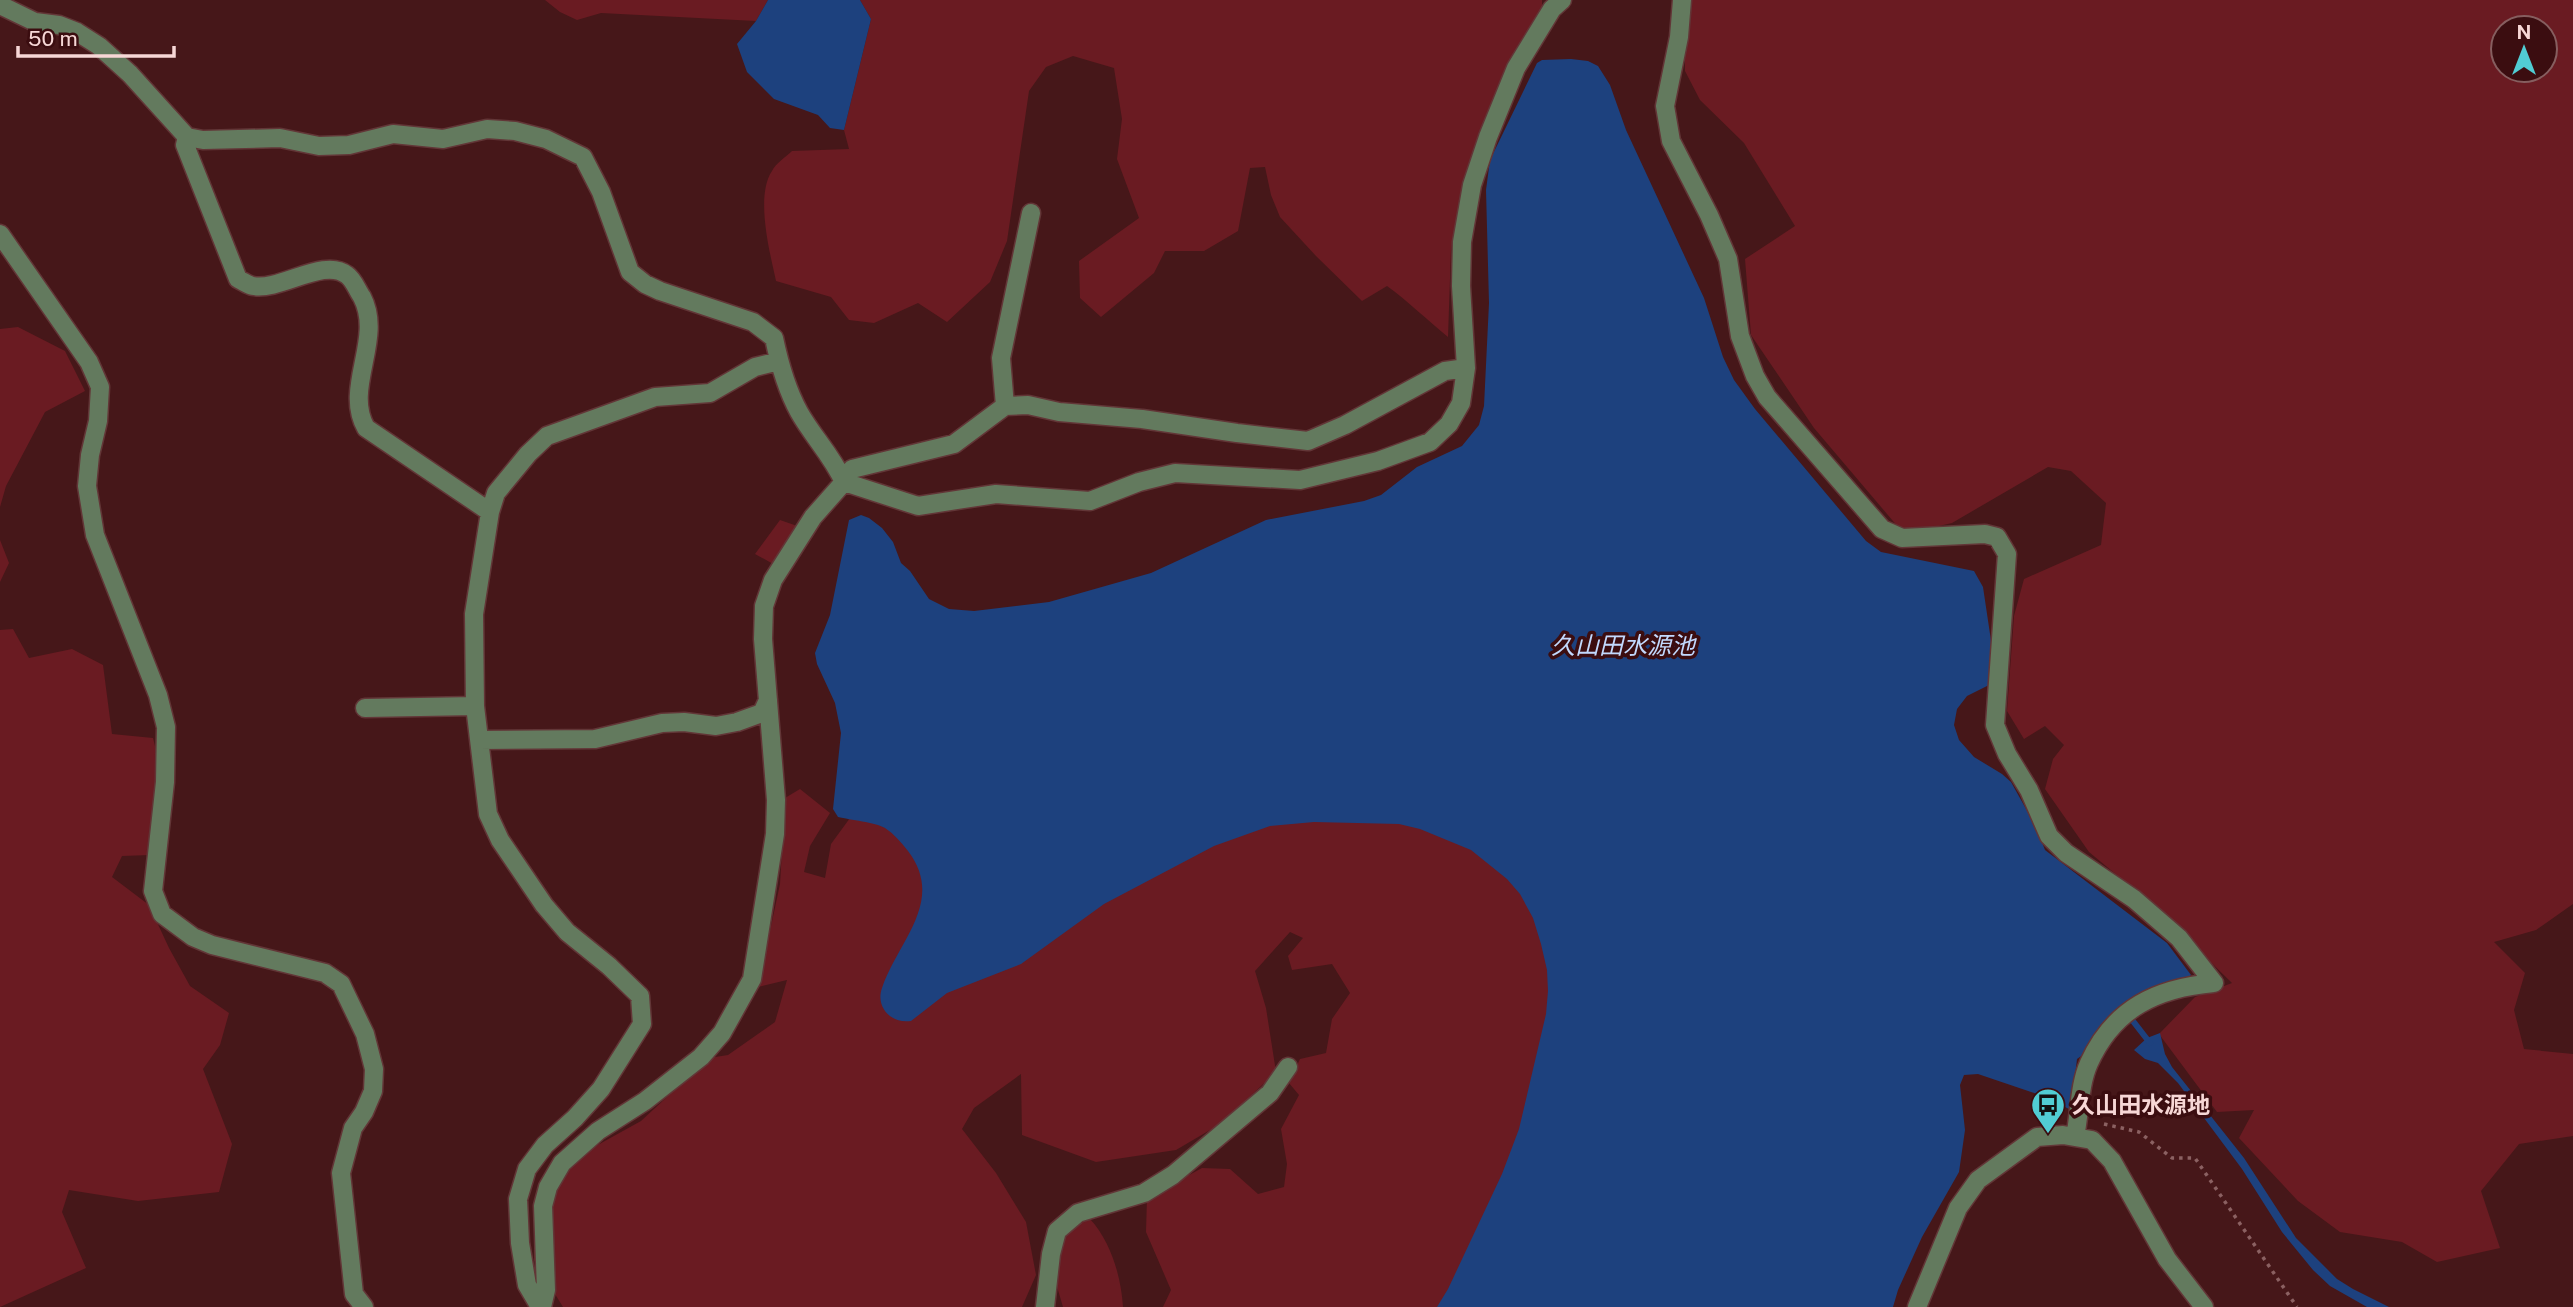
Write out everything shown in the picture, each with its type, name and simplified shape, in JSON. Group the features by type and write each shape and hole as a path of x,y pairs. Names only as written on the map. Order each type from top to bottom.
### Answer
{"street":[{"path":"0,5 34,22 78,32 99,46 130,74 187,137 203,141 280,138 319,146 349,145 393,134 443,139 487,129 515,131 546,139 583,157 601,191 630,272 645,284 660,291 753,323 774,338 779,361 799,412 835,463 844,482 918,506 996,494 1090,501 1139,482 1175,473 1300,480 1378,461 1430,442 1449,424 1461,403 1466,368 1461,286 1462,242 1472,185 1488,137 1517,68 1552,9 1562,0"},
{"path":"1682,0 1679,37 1665,106 1671,141 1728,259 1740,336 1755,376 1768,397 1882,529 1902,538 1985,534 1997,537 2007,554 1995,725 2007,754 2029,790 2049,836 2066,853 2134,899 2179,938 2214,984 2189,985 2147,998 2113,1026 2089,1063 2076,1137"},
{"path":"187,137 185,145 238,279 252,286 271,285 321,270 345,273 353,281 364,302 370,329 358,416 366,428 490,512"},
{"path":"1005,406 1001,358 1031,213"},
{"path":"0,234 89,362 100,387 98,421 90,455 87,486 95,535 158,695 166,727 165,782 153,891 162,914 193,937 212,945 325,973 341,984 365,1034 374,1069 373,1091 353,1128 341,1173 355,1303"},
{"path":"541,1307 527,1285 520,1242 517,1199 527,1169 545,1145 575,1118 601,1089 642,1024 640,996 609,966 567,932 544,905 500,840 488,814 475,706 474,614 490,512 496,493 528,454 547,436 655,397 710,393 755,367 779,361"},
{"path":"541,1307 546,1290 543,1206 548,1187 562,1163 598,1131 645,1101 701,1057 722,1033 752,979 775,834 776,800 763,639 764,606 773,580 813,517 852,469 954,444 1005,406 1027,405 1059,412 1142,419 1308,440 1357,419 1445,371 1466,368"},
{"path":"479,740 595,739 662,723 684,722 716,726 737,722 762,712 768,700"},
{"path":"365,708 475,706"},
{"path":"1045,1307 1051,1254 1057,1231 1078,1213 1144,1192 1173,1175 1270,1093 1288,1067"},
{"path":"1917,1307 1958,1208 1978,1180 2037,1137 2063,1135 2092,1140 2112,1161 2167,1259 2204,1307"}],"path":[{"path":"2079,1118 2139,1132 2172,1158 2194,1158 2297,1307"}],"shaded area":[{"path":"545,0 768,0 756,21 601,13 577,20 560,12"},
{"path":"860,0 1542,0 1542,8 1476,145 1463,182 1451,250 1448,337 1387,286 1362,301 1280,217 1271,195 1265,167 1250,168 1238,231 1204,251 1165,251 1154,273 1101,317 1080,298 1079,261 1139,218 1117,159 1122,119 1114,68 1073,56 1046,67 1029,91 1007,241 990,282 947,322 918,303 874,323 849,320 831,297 776,281 765,225 767,182 776,165 792,151 849,149 844,130 871,19"},
{"path":"1690,0 2573,0 2573,904 2536,930 2494,942 2525,973 2514,1010 2524,1049 2573,1054 2573,1136 2519,1144 2481,1191 2500,1248 2437,1262 2402,1242 2340,1232 2298,1201 2239,1138 2254,1110 2217,1112 2159,1034 2195,997 2232,983 2148,901 2089,852 2045,789 2053,759 2064,745 2045,726 2024,739 2007,711 2014,616 2024,579 2101,545 2106,503 2071,471 2048,467 1952,523 1904,534 1814,428 1751,335 1745,259 1795,226 1744,143 1700,100 1685,71 1685,29"},
{"path":"18,327 65,351 85,391 45,412 6,486 0,507 0,329"},
{"path":"780,520 803,528 775,565 755,554"},
{"path":"0,540 9,563 0,582"},
{"path":"13,629 29,658 72,649 103,665 112,734 153,738 161,770 150,855 122,856 112,877 149,905 190,986 229,1013 220,1045 203,1069 232,1144 219,1192 138,1201 69,1190 62,1212 86,1268 0,1307 0,630"},
{"path":"800,789 830,813 810,846 804,872 825,878 831,844 850,818 841,807 1054,906 1322,799 1438,827 1536,874 1565,1040 1452,1307 1163,1307 1171,1290 1146,1232 1147,1198 1202,1168 1230,1169 1258,1194 1284,1187 1287,1164 1281,1129 1299,1095 1289,1083 1300,1059 1326,1053 1332,1019 1350,993 1332,964 1292,970 1288,956 1303,938 1290,932 1255,971 1266,1008 1276,1072 1222,1123 1176,1150 1096,1162 1022,1135 1021,1074 974,1108 962,1129 996,1173 1026,1222 1036,1275 1022,1307 563,1307 534,1260 534,1212 541,1186 585,1152 641,1121 709,1058 728,1055 775,1022 787,980 758,987 780,884 785,798"},
{"path":"1090,1219 1104,1238 1114,1260 1123,1307 1063,1307 1048,1256 1065,1223"}],"water":[{"path":"768,0 860,0 871,19 844,130 830,128 818,115 774,99 747,72 737,44 756,21"},
{"name":"久山田水源池","path":"1542,60 1588,61 1598,66 1610,85 1626,130 1704,298 1723,357 1734,380 1755,409 1866,541 1881,552 1974,571 1983,587 1993,654 1991,684 1967,696 1957,709 1954,725 1959,740 1974,757 2011,782 2035,825 2045,850 2167,943 2191,975 2180,982 2144,991 2134,998 2094,1045 2077,1059 2071,1110 2043,1096 1978,1074 1964,1075 1960,1085 1965,1130 1959,1172 1922,1237 1893,1307 1437,1307 1502,1174 1519,1129 1546,1014 1548,991 1547,970 1541,944 1533,918 1520,894 1507,879 1471,850 1420,829 1399,824 1314,822 1270,826 1214,846 1104,904 1021,964 947,993 911,1021 892,1017 881,1002 880,995 889,971 915,921 921,904 922,887 918,869 908,851 891,833 875,824 838,817 833,809 841,733 835,703 817,664 815,653 830,615 849,520 861,515 882,528 893,542 901,563 910,571 929,599 949,609 974,611 1049,602 1151,573 1266,520 1364,501 1381,495 1417,467 1462,446 1479,425 1484,406 1489,303 1486,190 1490,160 1537,63"},
{"path":"2160,1033 2165,1054 2172,1067 2244,1158 2296,1238 2337,1279 2389,1307 2367,1307 2330,1286 2313,1270 2282,1232 2242,1169 2178,1083 2158,1063 2145,1059 2134,1050 2147,1038"}],"waterway":[{"path":"2129,1016 2150,1043"}],"place":[{"name":"久山田水源地","path":"2048,1135"}]}
